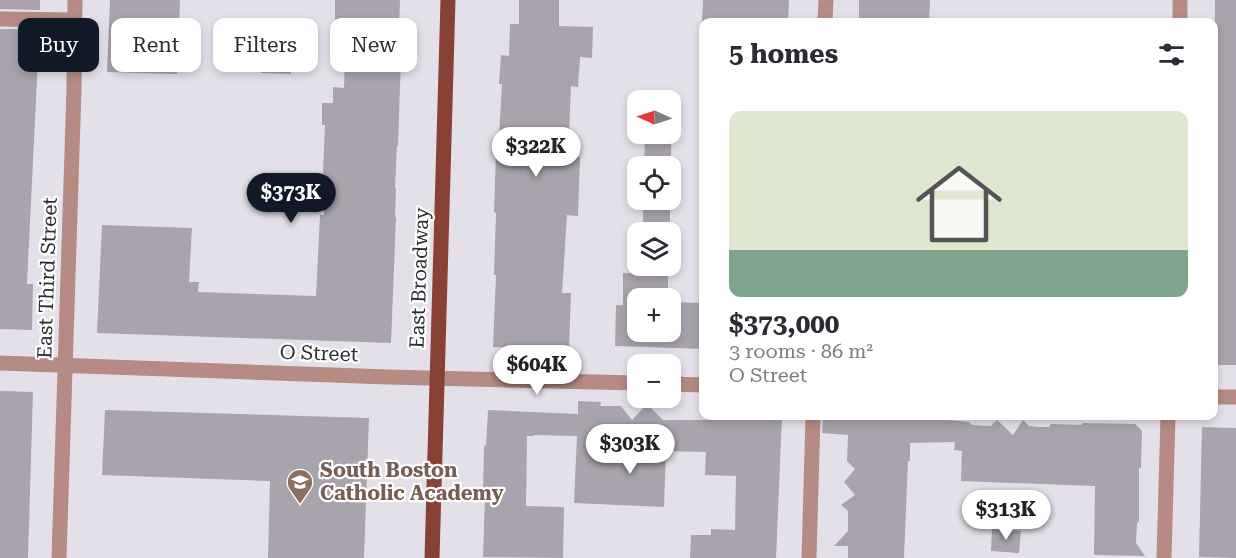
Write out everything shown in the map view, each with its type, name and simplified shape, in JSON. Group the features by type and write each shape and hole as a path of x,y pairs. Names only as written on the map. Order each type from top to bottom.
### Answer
{"main road":[{"name":"East Broadway","path":"432,558 448,0"}],"street":[{"name":"East Third Street","path":"75,0 75,18"},
{"path":"825,18 826,0"},
{"path":"1180,0 1180,18"},
{"path":"0,19 18,19"},
{"name":"East Third Street","path":"59,558 74,72"},
{"name":"O Street","path":"0,363 388,377 627,383"},
{"path":"681,384 699,384"},
{"path":"1218,397 1236,397"},
{"path":"809,558 813,420"},
{"path":"1164,558 1168,420"}],"building":[{"path":"0,0 40,0 40,10 0,9"},
{"path":"110,0 180,0 179,18 111,18 111,72 177,72 177,74 107,72"},
{"path":"335,0 400,0 399,18 335,18"},
{"path":"519,0 559,0 559,26 593,27 592,58 580,57 578,87 571,86 568,157 580,157 578,216 567,215 562,293 571,293 569,349 493,347 496,275 494,275 496,213 494,212 502,84 499,84 501,55 509,56 510,24 519,24"},
{"path":"703,0 789,0 788,18 702,18"},
{"path":"859,0 930,0 929,18 859,18"},
{"path":"1215,0 1236,0 1236,365 1218,365 1218,18 1215,18"},
{"path":"0,29 18,29 18,72 37,72 27,284 33,284 32,330 0,329"},
{"path":"291,72 291,74 261,73"},
{"path":"345,72 400,72 391,343 97,333 102,225 192,228 189,282 199,282 198,292 316,296 320,215 324,215 325,125 322,125 322,103 333,103 333,87 344,88"},
{"path":"645,144 671,144 671,156 644,156"},
{"path":"643,210 670,210 670,222 643,222"},
{"path":"623,273 627,273 627,276 668,276 668,288 627,288 627,342 681,342 681,302 699,303 699,349 615,346 616,305 623,305"},
{"path":"0,391 33,392 28,558 0,558"},
{"path":"578,401 601,402 600,406 621,406 632,420 643,408 651,408 663,420 782,420 776,558 690,558 691,535 711,535 711,529 735,530 736,476 705,475 706,452 666,451 664,507 574,503 577,436 534,435 527,436 526,506 564,507 563,558 483,557 484,445 486,446 488,410 578,414"},
{"path":"105,410 369,418 364,558 268,558 270,481 102,475"},
{"path":"823,420 949,420 991,426 997,420 1013,435 1023,420 1029,426 1038,427 1049,427 1051,424 1081,425 1083,423 1135,424 1142,431 1139,522 1137,523 1136,543 1145,556 1094,555 1095,486 961,481 962,451 954,450 955,442 910,443 904,558 848,558 848,546 834,546 848,531 848,511 841,505 855,495 844,482 855,469 847,461 848,435 822,433"},
{"path":"1202,427 1236,428 1236,558 1199,557"},
{"path":"992,529 1021,531 1019,553 991,551"}],"place":[{"name":"South Boston Catholic Academy","path":"300,505"}]}
